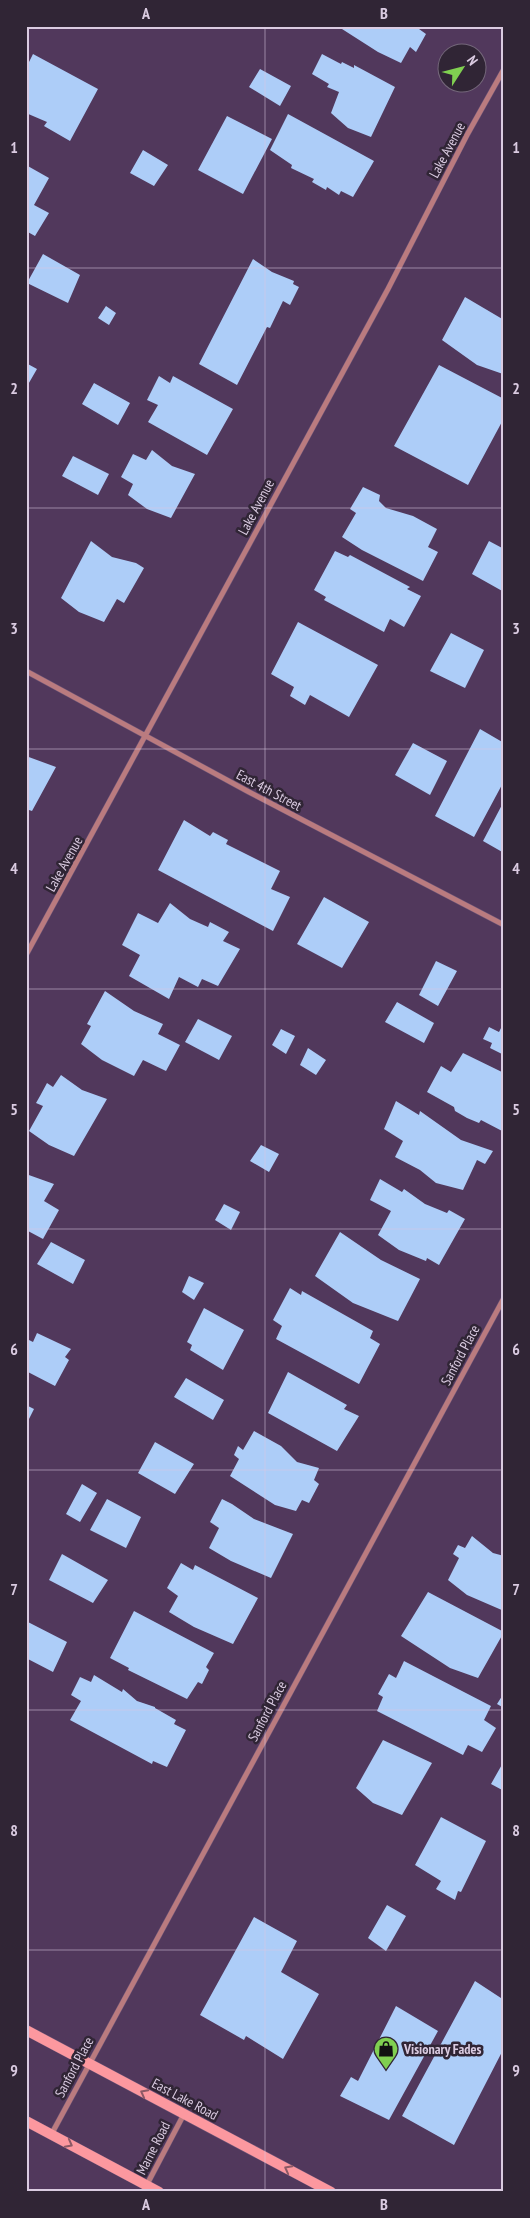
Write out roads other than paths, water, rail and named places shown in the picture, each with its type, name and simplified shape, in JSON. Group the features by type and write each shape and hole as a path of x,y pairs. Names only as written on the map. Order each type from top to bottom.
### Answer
{"main road":[{"name":"East Lake Road","path":"26,2030 331,2192"},
{"path":"26,2121 145,2189 159,2192"}],"street":[{"name":"Lake Avenue","path":"26,955 388,288 467,135 504,69"},
{"name":"East 4th Street","path":"26,671 504,925"},
{"name":"Sanford Place","path":"50,2135 504,1298"},
{"name":"Marne Road","path":"145,2189 184,2114"}],"place":[{"name":"Visionary Fades","path":"386,2070"}]}
